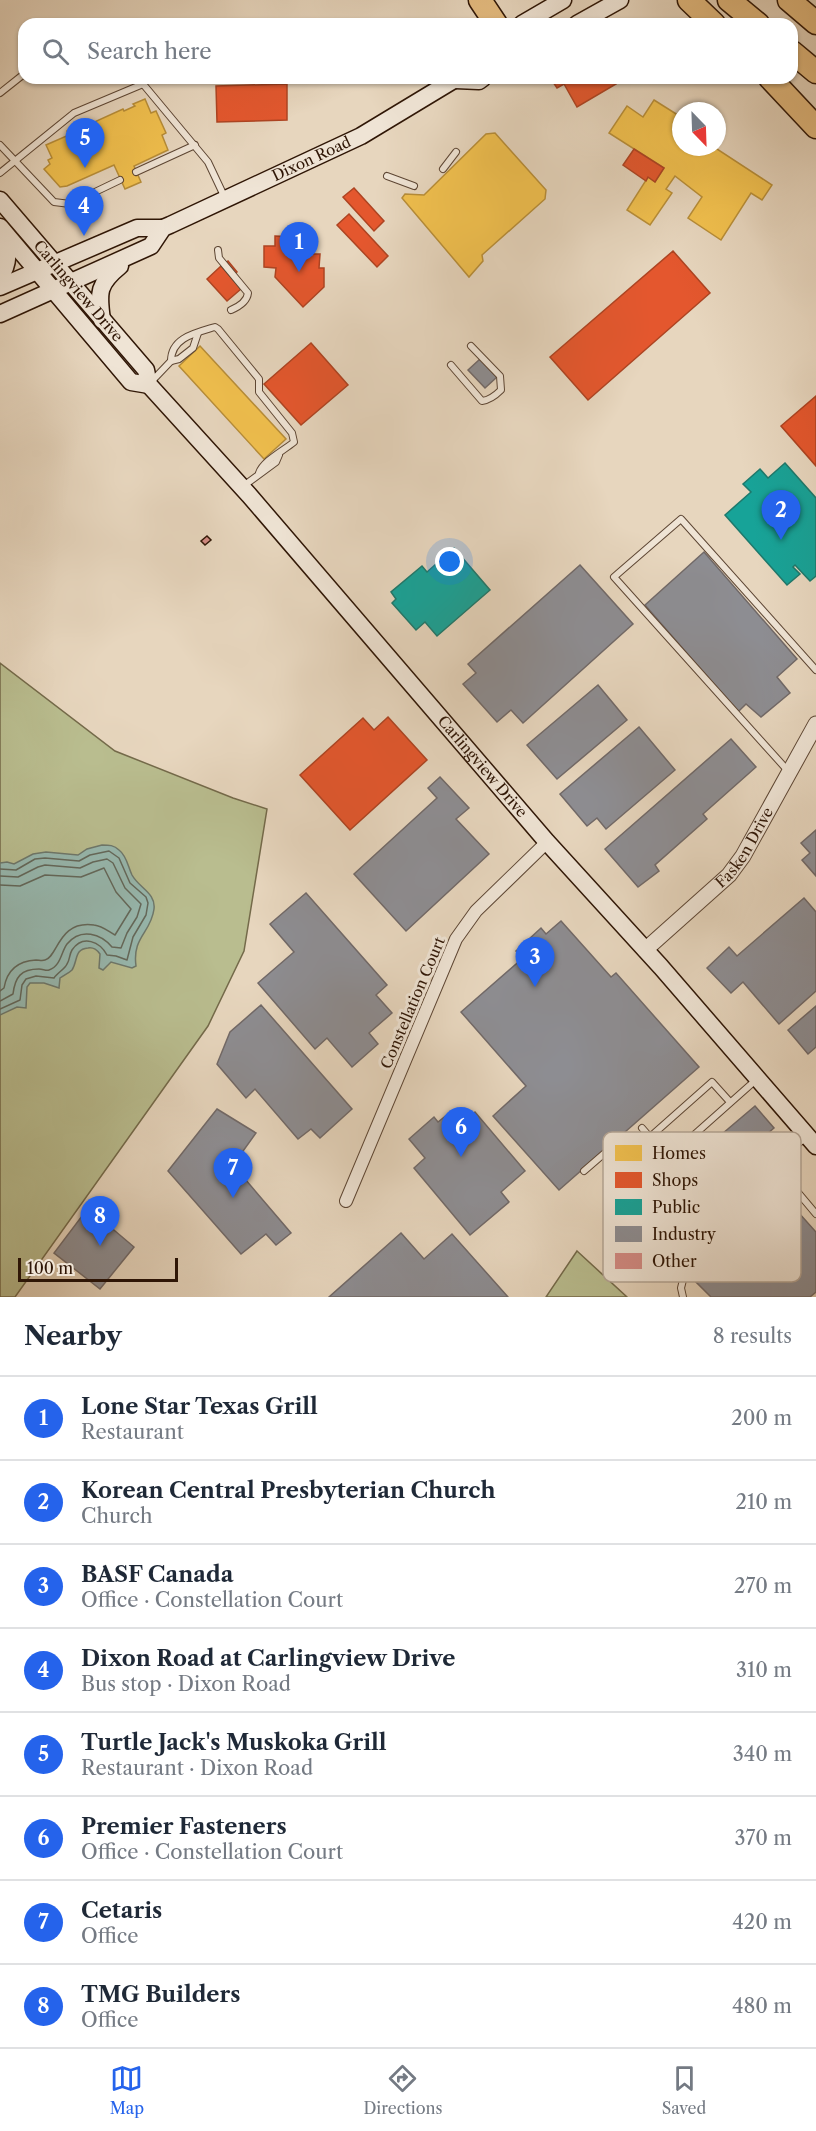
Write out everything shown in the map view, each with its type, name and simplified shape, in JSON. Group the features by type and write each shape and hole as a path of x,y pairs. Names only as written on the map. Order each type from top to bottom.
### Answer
{"highway":[{"path":"480,0 492,18"},
{"path":"689,0 708,18"},
{"path":"729,0 751,18"},
{"path":"789,0 816,23"},
{"path":"798,57 816,72"},
{"path":"776,84 816,127"}],"main road":[{"path":"532,18 563,0"},
{"path":"588,18 620,0"},
{"name":"Dixon Road","path":"0,287 137,228 163,228 361,136 448,84"},
{"name":"Carlingview Drive","path":"0,200 146,370 148,385 242,487 547,842 645,950 811,1141"},
{"name":"Dixon Road","path":"0,314 151,246 163,228"},
{"path":"0,277 5,270 9,256 1,229"},
{"name":"Carlingview Drive","path":"1,229 131,382 148,385"},
{"path":"102,320 99,301 103,281 132,255"}],"street":[{"name":"Fasken Drive","path":"645,950 729,875 743,856 816,724"},
{"name":"Constellation Court","path":"346,1201 456,939 476,911 547,842"}],"lane":[{"path":"0,93 18,79"},
{"path":"0,173 74,113 143,84 208,162 226,199"},
{"path":"0,145 54,202 70,204 120,180"},
{"path":"136,172 195,145"},
{"path":"443,169 456,152"},
{"path":"387,176 414,186"},
{"path":"218,249 219,258 248,293 242,303 231,310"},
{"path":"171,362 171,352 176,343 199,332 214,327 218,329 259,379 259,392 292,433 294,442 279,455 276,462 242,487"},
{"path":"148,385 171,362 193,348 199,332"},
{"path":"451,365 482,401 488,401 501,390 500,376 471,346"},
{"path":"789,773 614,577 681,519 816,670"},
{"path":"697,1132 757,1079"},
{"path":"656,1132 712,1082 730,1102"},
{"path":"642,1128 646,1132"},
{"path":"584,1171 603,1155"},
{"path":"801,1196 816,1214"},
{"path":"682,1282 683,1297"}],"green space":[{"path":"0,663 115,751 233,798 267,809 244,951 208,1026 15,1297 0,1297"},
{"path":"577,1251 603,1275 603,1282 611,1282 627,1297 546,1297"}],"water":[{"path":"102,845 113,846 122,852 135,880 150,895 154,903 152,917 137,948 136,966 132,968 111,962 103,970 99,968 100,954 98,951 92,948 84,949 78,953 72,970 60,978 59,988 44,983 30,983 27,987 26,1008 17,1007 0,1015 0,863 14,864 33,854 46,852 78,855 87,849"}],"building: Homes":[{"path":"145,99 151,113 156,111 166,133 162,135 168,150 134,166 141,182 125,189 114,165 60,187 44,169 50,164 48,160 52,158 46,145 69,135 67,131 87,121 88,125 135,106 133,104"},
{"path":"654,100 672,111 672,156 726,155 772,185 762,200 751,193 721,240 688,218 702,197 675,176 666,189 672,193 650,225 627,210 648,177 655,182 664,168 609,133 627,106 643,117"},
{"path":"495,133 546,190 545,199 482,255 483,261 469,277 402,198 405,194 424,195 486,134"},
{"path":"200,346 286,439 264,459 179,366"}],"building: Shops":[{"path":"287,84 287,120 217,122 216,86"},
{"path":"564,84 616,84 577,107"},
{"path":"634,149 664,168 655,182 648,177 646,181 623,165"},
{"path":"354,188 384,221 374,231 343,197"},
{"path":"349,214 388,256 377,267 337,225"},
{"path":"275,236 296,237 296,247 305,248 305,254 320,254 319,268 324,268 324,287 303,307 275,277 276,268 264,267 264,246 275,246"},
{"path":"673,251 710,293 588,400 550,357"},
{"path":"228,261 237,272 231,277 221,266"},
{"path":"221,266 241,289 227,301 207,279"},
{"path":"311,343 348,385 301,425 264,384"},
{"path":"816,396 816,466 781,426"},
{"path":"388,717 427,760 350,830 300,775 363,718 374,730"}],"building: Public":[{"path":"785,463 816,498 816,576 810,581 795,565 793,567 800,574 787,585 725,515 751,492 743,484 760,469 768,478"},
{"path":"454,548 490,590 437,636 425,622 416,630 392,603 396,599 391,592 422,566 427,572"}],"building: Industry":[{"path":"480,359 497,377 485,388 468,370"},
{"path":"704,552 797,659 777,677 790,693 761,717 746,704 738,712 645,605"},
{"path":"580,565 633,624 523,723 511,710 497,722 463,684 476,673 468,664"},
{"path":"598,685 627,720 557,779 527,745"},
{"path":"639,727 675,770 606,829 597,818 587,826 560,794"},
{"path":"731,739 756,767 703,814 707,819 655,865 659,871 638,887 605,849"},
{"path":"440,777 469,808 456,819 489,854 406,931 354,874 437,798 428,788"},
{"path":"816,830 816,876 802,860 810,853 801,843"},
{"path":"306,893 387,985 376,995 392,1013 369,1033 378,1044 352,1067 327,1038 315,1049 258,983 294,952 270,924"},
{"path":"804,898 816,912 816,991 779,1024 743,982 731,993 707,968 729,947 737,956"},
{"path":"561,921 611,977 616,973 699,1067 625,1132 603,1132 603,1151 559,1190 493,1116 526,1086 461,1012 523,958 516,951 541,928 546,934"},
{"path":"261,1005 352,1109 320,1138 311,1129 298,1139 255,1089 246,1098 217,1064 230,1032"},
{"path":"816,1006 816,1047 808,1054 788,1030"},
{"path":"755,1106 774,1128 769,1132 724,1132"},
{"path":"217,1109 256,1133 233,1165 291,1233 276,1245 266,1234 241,1254 168,1171"},
{"path":"453,1110 463,1122 475,1112 525,1171 501,1192 509,1202 470,1235 414,1168 425,1158 409,1139 434,1117 438,1122"},
{"path":"88,1208 134,1247 100,1289 54,1253"},
{"path":"801,1215 816,1232 816,1292 810,1297 711,1297 696,1282 801,1282"},
{"path":"401,1233 424,1259 452,1234 508,1297 329,1297"}],"building: Other":[{"path":"207,536 211,540 205,545 201,541"}],"place":[{"name":"Turtle Jack's Muskoka Grill","path":"85,168"},
{"name":"Dixon Road at Carlingview Drive","path":"84,236"},
{"name":"Lone Star Texas Grill","path":"299,272"},
{"name":"Korean Central Presbyterian Church","path":"781,540"},
{"name":"BASF Canada","path":"535,987"},
{"name":"Premier Fasteners","path":"461,1157"},
{"name":"Cetaris","path":"233,1198"},
{"name":"TMG Builders","path":"100,1246"}]}
